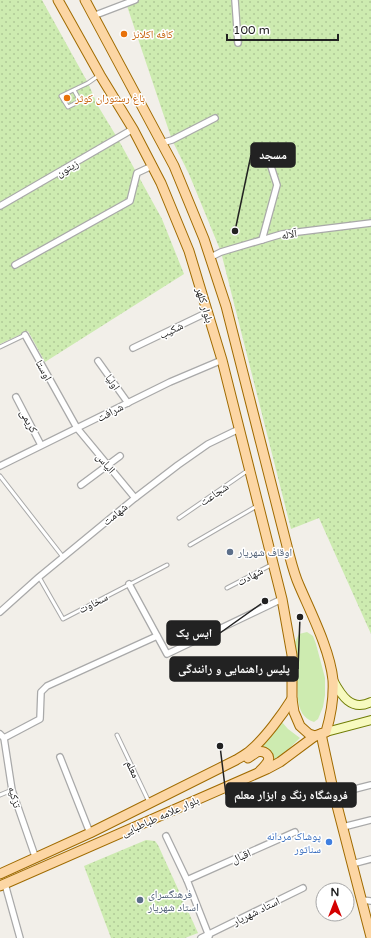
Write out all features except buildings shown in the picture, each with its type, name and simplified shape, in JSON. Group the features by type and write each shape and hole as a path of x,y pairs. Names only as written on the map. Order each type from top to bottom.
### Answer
{"main road":[{"name":"بلوار کلهر","path":"58,0 100,75 133,129 152,166 189,251 222,360 282,599 290,635 292,655 292,699 294,712 300,726 309,734 321,734 332,709 333,679 316,625 298,582 288,550 226,306 211,257 185,189 174,166 85,0"},
{"path":"333,679 342,696 351,703 359,706 371,702"},
{"name":"بلوار علامه طباطبایی","path":"0,874 36,859 90,833 236,760 251,750 284,711 292,699"},
{"path":"371,720 321,734 352,864 366,900 371,937"},
{"name":"بلوار علامه طباطبایی","path":"2,885 254,775 280,762 321,734"},
{"path":"215,770 242,760 258,752 268,754 269,759 267,763 254,775"}],"street":[{"path":"94,16 135,0"},
{"path":"235,0 238,43"},
{"path":"161,143 172,140 215,118"},
{"name":"زیتون","path":"0,206 133,129"},
{"path":"262,240 277,185 267,154"},
{"path":"15,265 130,201 137,173 152,166"},
{"name":"آلاله","path":"211,257 221,252 282,234 371,223"},
{"name":"شکیب","path":"133,348 208,312"},
{"name":"اوستا","path":"25,335 77,428"},
{"name":"شرافت","path":"0,466 170,382 222,360"},
{"name":"اولیا","path":"98,361 128,403"},
{"name":"کریمی","path":"16,397 41,445"},
{"name":"الیاس","path":"77,428 135,498"},
{"name":"شهامت","path":"0,612 63,557 178,465 208,444 239,429"},
{"path":"81,485 120,456"},
{"path":"129,584 167,654 282,599"},
{"path":"2,736 40,719 41,692 47,686 157,636"},
{"name":"تزکیه","path":"2,736 12,790 36,859"},
{"path":"60,757 90,833"},
{"path":"351,790 371,785"},
{"path":"343,827 371,820"},
{"name":"اقبال","path":"187,880 295,832"},
{"path":"166,836 187,880 209,936"},
{"path":"352,864 371,859"},
{"path":"2,885 20,938"},
{"name":"استاد شهریار","path":"201,938 209,936 303,888"}],"lane":[{"path":"74,90 80,101 68,107 61,96 88,83 100,75"},
{"name":"اوستا","path":"0,347 25,335"},
{"name":"شجاعت","path":"179,518 249,470"},
{"path":"0,476 63,557"},
{"path":"190,545 258,505"},
{"name":"شهادت","path":"227,588 273,564"},
{"name":"سخاوت","path":"39,577 63,619 167,565"},
{"name":"معلم","path":"117,735 150,804"},
{"path":"0,795 12,790"}],"green space":[{"path":"0,0 42,0 88,83 98,106 162,219 184,274 45,362 28,331 0,344"},
{"path":"125,0 371,0 371,634 319,518 291,529 221,252 189,174 172,140"},
{"path":"307,632 313,636 325,678 323,707 318,719 314,722 310,721 304,716 299,706 298,699 295,642 299,634"},
{"path":"281,721 288,729 300,738 274,763 272,757 262,747"},
{"name":"فرهنگسرای استاد شهریار","path":"146,840 155,841 158,845 198,933 185,938 111,938 84,866"}],"place":[{"name":"کافه اکلانز","path":"124,34"},
{"name":"باغ رستوران کوثر","path":"67,98"},
{"name":"مسجد","path":"235,231"},
{"name":"اوقاف شهریار","path":"230,552"},
{"name":"ایس پک","path":"265,601"},
{"name":"پلیس راهنمایی و رانندگی","path":"300,617"},
{"name":"فروشگاه رنگ و ابزار معلم","path":"220,746"},
{"name":"پوشاک مردانه سناتور","path":"329,842"},
{"name":"فرهنگسرای استاد شهریار","path":"140,900"}]}
